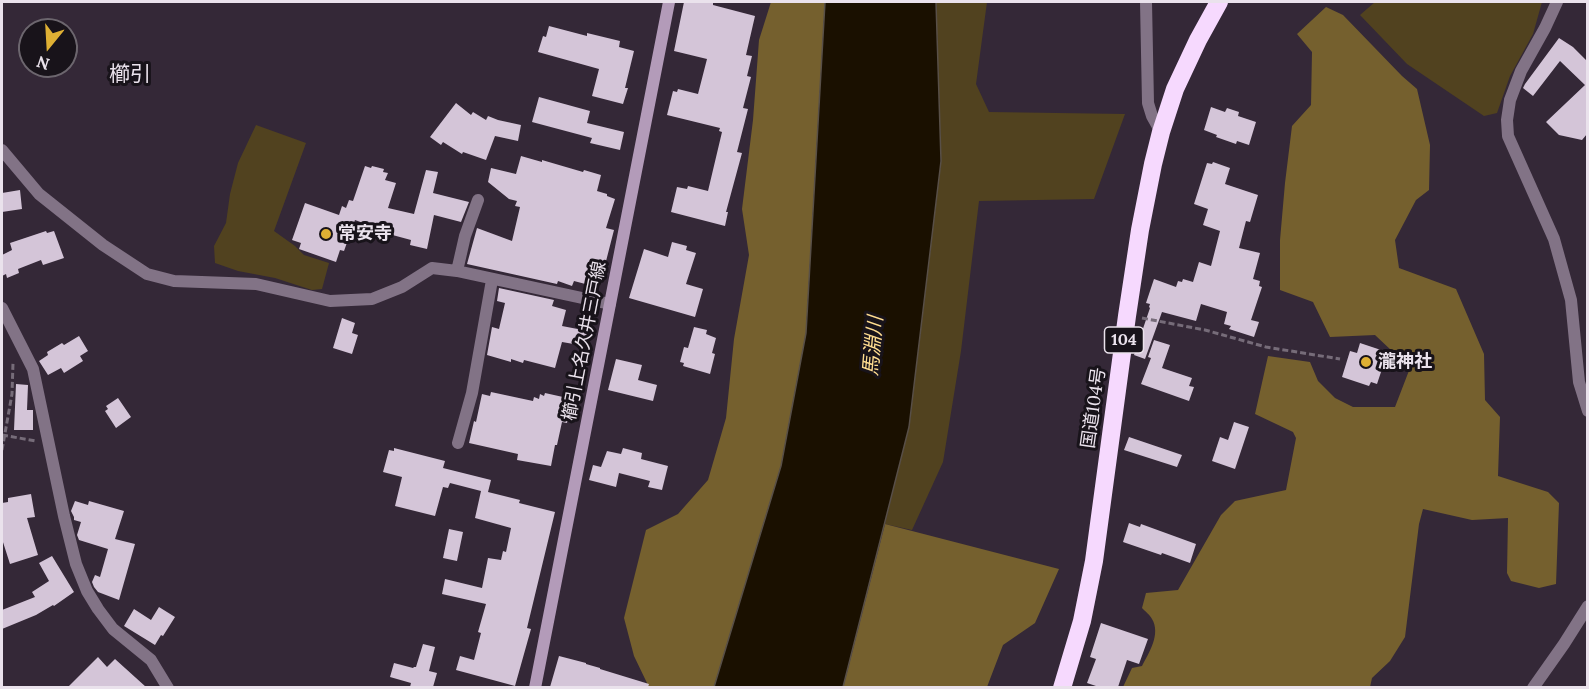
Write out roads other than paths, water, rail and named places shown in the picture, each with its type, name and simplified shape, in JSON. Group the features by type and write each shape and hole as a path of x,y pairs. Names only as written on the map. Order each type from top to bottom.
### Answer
{"highway":[{"name":"国道104号","path":"1062,687 1082,621 1094,561 1140,230 1153,164 1175,89 1219,2"}],"main road":[{"name":"櫛引上名久井三戸線","path":"536,687 669,2"}],"street":[{"path":"1146,2 1148,103 1161,132"},
{"path":"1557,2 1521,71 1510,100 1507,120 1508,136 1554,239 1571,300 1579,382 1587,411"},
{"path":"2,150 39,194 104,245 147,274 165,279 256,284 330,301 372,299 402,287 432,268 610,304"},
{"path":"457,272 465,236 478,200"},
{"path":"458,443 472,393 492,279"},
{"path":"2,308 33,369 64,516 76,564 87,591 113,629 151,660 168,687"},
{"path":"1533,687 1564,644 1587,606"}],"water":[{"name":"馬淵川","path":"825,2 936,2 941,161 909,427 843,687 714,687 781,466 806,333"}],"place":[{"name":"常安寺","path":"326,234"},
{"name":"瀧神社","path":"1366,362"}],"district":[{"name":"櫛引","path":"130,75"}]}
